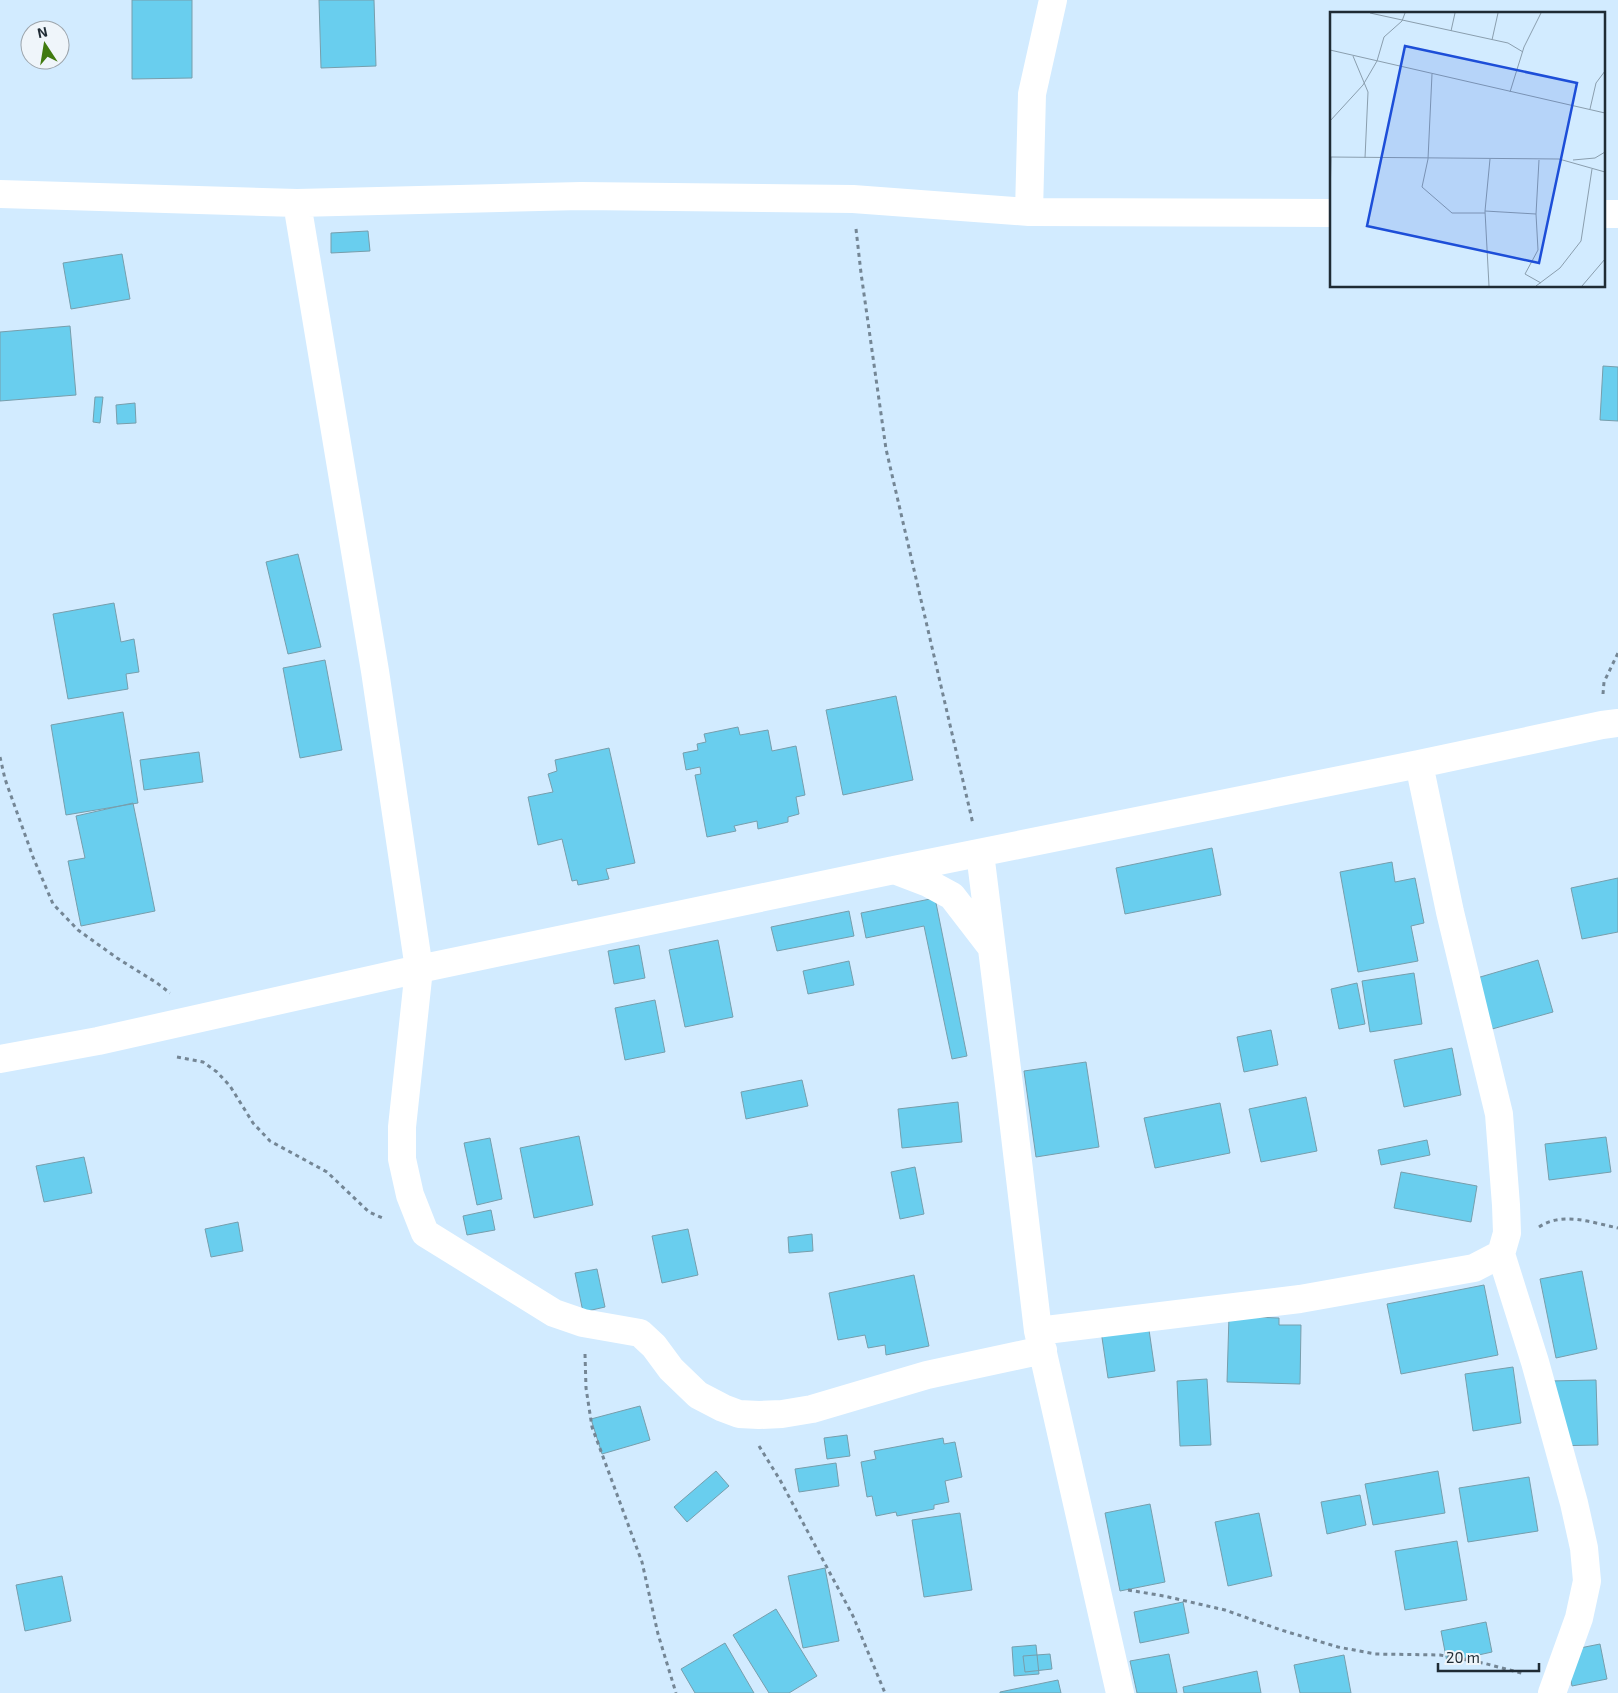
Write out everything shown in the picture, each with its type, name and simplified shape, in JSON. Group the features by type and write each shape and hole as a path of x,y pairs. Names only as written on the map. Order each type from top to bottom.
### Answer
{"street":[{"path":"1029,212 1032,94 1053,0"},
{"path":"0,194 297,203 581,196 853,199 1029,212 1330,213"},
{"path":"297,203 375,672 419,969 402,1127 402,1159 410,1195 425,1233 554,1313 583,1323 640,1333 654,1346 672,1369 698,1394 723,1408 739,1414 759,1415 782,1414 812,1408 1040,1341 1300,1299 1474,1268 1501,1254"},
{"path":"0,1059 98,1041 419,969 894,870 1610,724"},
{"path":"1419,764 1450,912 1499,1114 1507,1234 1501,1254 1535,1362 1574,1503 1584,1548 1587,1581 1579,1618 1553,1688"},
{"path":"980,853 1040,1341 1120,1693"},
{"path":"894,870 928,883 952,896 992,948"}],"path":[{"path":"853,199 860,273 886,449 980,853"},
{"path":"1610,724 1604,682 1618,653"},
{"path":"0,757 5,779 33,857 53,904 78,930 117,958 158,982 201,1019"},
{"path":"174,1056 203,1062 217,1072 230,1086 253,1122 270,1141 326,1172 369,1212 388,1221 425,1233"},
{"path":"1536,1230 1550,1221 1568,1218 1618,1228"},
{"path":"583,1323 586,1388 592,1427 642,1562 658,1634 676,1693"},
{"path":"739,1414 780,1480 853,1616 885,1693"},
{"path":"1095,1585 1164,1596 1225,1610 1281,1630 1338,1647 1375,1654 1440,1655 1483,1663 1553,1688"}],"building":[{"path":"132,0 192,0 192,78 132,79"},
{"path":"319,0 374,0 376,66 321,68"},
{"path":"368,231 370,251 331,253 331,233"},
{"path":"122,254 130,299 71,309 63,263"},
{"path":"70,326 76,395 0,401 0,332"},
{"path":"1603,366 1618,367 1618,421 1600,420"},
{"path":"95,397 103,397 100,423 93,422"},
{"path":"135,403 136,423 117,424 116,405"},
{"path":"298,554 321,647 288,654 266,562"},
{"path":"114,603 121,642 134,639 139,672 126,674 128,689 68,699 53,614"},
{"path":"325,660 342,750 300,758 283,668"},
{"path":"896,696 913,780 843,795 826,710"},
{"path":"123,712 138,803 66,815 51,725"},
{"path":"738,727 740,735 768,730 772,751 796,746 805,795 796,797 799,814 788,817 788,822 758,829 757,821 734,826 736,831 707,837 695,775 701,774 700,767 686,770 683,753 698,750 697,744 706,742 704,734"},
{"path":"609,748 635,863 606,869 609,879 578,885 577,880 572,881 562,839 538,845 528,797 553,792 548,774 557,771 555,760"},
{"path":"199,752 203,782 144,790 140,760"},
{"path":"133,803 155,911 81,926 68,861 85,858 76,816"},
{"path":"1212,848 1221,895 1125,914 1116,868"},
{"path":"1392,862 1395,882 1415,878 1424,923 1411,926 1418,961 1358,972 1340,872"},
{"path":"1618,878 1618,932 1582,939 1571,888"},
{"path":"935,898 967,1056 952,1059 924,926 866,938 861,913"},
{"path":"849,911 854,936 777,951 771,927"},
{"path":"718,940 733,1017 685,1027 669,950"},
{"path":"639,945 645,978 614,984 608,951"},
{"path":"1538,960 1553,1012 1485,1031 1470,980"},
{"path":"849,961 854,985 808,994 803,971"},
{"path":"1414,973 1422,1024 1370,1032 1362,981"},
{"path":"1357,983 1365,1024 1339,1029 1331,989"},
{"path":"655,1000 665,1052 625,1060 615,1008"},
{"path":"1271,1030 1278,1065 1244,1072 1237,1037"},
{"path":"1452,1048 1461,1095 1404,1107 1394,1060"},
{"path":"1086,1062 1099,1147 1036,1157 1024,1071"},
{"path":"802,1080 808,1106 746,1119 741,1092"},
{"path":"1306,1097 1317,1151 1261,1162 1249,1109"},
{"path":"958,1102 962,1142 902,1148 898,1109"},
{"path":"1220,1103 1230,1153 1155,1168 1144,1118"},
{"path":"579,1136 593,1205 534,1218 520,1148"},
{"path":"1606,1137 1611,1172 1549,1180 1545,1144"},
{"path":"490,1138 502,1199 477,1205 464,1143"},
{"path":"1427,1140 1430,1155 1381,1165 1378,1150"},
{"path":"84,1157 92,1193 44,1202 36,1166"},
{"path":"915,1167 924,1214 900,1219 891,1172"},
{"path":"1401,1172 1477,1186 1471,1222 1394,1208"},
{"path":"491,1210 495,1230 467,1235 463,1216"},
{"path":"238,1222 243,1251 211,1257 205,1229"},
{"path":"688,1229 698,1275 662,1283 652,1236"},
{"path":"812,1234 813,1251 789,1253 788,1237"},
{"path":"597,1269 605,1307 583,1312 575,1273"},
{"path":"1582,1271 1597,1349 1556,1358 1540,1279"},
{"path":"914,1275 929,1346 886,1355 885,1345 868,1348 865,1335 838,1340 829,1293"},
{"path":"1484,1285 1498,1355 1401,1374 1387,1304"},
{"path":"1229,1316 1279,1318 1279,1325 1301,1325 1300,1384 1227,1382"},
{"path":"1148,1323 1155,1371 1108,1378 1101,1331"},
{"path":"1513,1367 1521,1423 1473,1431 1465,1374"},
{"path":"1207,1379 1211,1445 1180,1446 1177,1381"},
{"path":"1596,1380 1598,1445 1550,1446 1549,1381"},
{"path":"640,1406 650,1440 602,1454 591,1419"},
{"path":"847,1435 850,1456 827,1459 824,1438"},
{"path":"943,1438 944,1444 955,1442 962,1477 945,1481 949,1502 934,1505 934,1509 897,1516 896,1512 876,1516 872,1496 867,1497 861,1462 876,1459 874,1451"},
{"path":"836,1463 839,1486 799,1492 795,1469"},
{"path":"716,1471 729,1486 687,1522 674,1507"},
{"path":"1438,1471 1445,1513 1373,1525 1365,1484"},
{"path":"1529,1477 1538,1531 1468,1542 1459,1488"},
{"path":"1360,1495 1366,1525 1327,1534 1321,1502"},
{"path":"1150,1504 1165,1582 1120,1591 1105,1513"},
{"path":"960,1513 972,1590 924,1597 912,1520"},
{"path":"1259,1513 1272,1576 1228,1586 1215,1522"},
{"path":"1457,1541 1467,1600 1405,1610 1395,1551"},
{"path":"825,1568 839,1641 803,1648 788,1576"},
{"path":"62,1576 71,1621 25,1631 16,1585"},
{"path":"1183,1602 1189,1633 1140,1643 1134,1612"},
{"path":"776,1609 817,1676 789,1693 769,1693 733,1635"},
{"path":"1486,1622 1492,1652 1447,1662 1441,1631"},
{"path":"725,1643 754,1693 695,1693 681,1669"},
{"path":"1600,1644 1607,1679 1572,1686 1565,1651"},
{"path":"1036,1645 1039,1674 1014,1676 1012,1647"},
{"path":"1050,1654 1052,1669 1025,1672 1023,1656"},
{"path":"1169,1654 1177,1693 1137,1693 1130,1661"},
{"path":"1344,1655 1351,1693 1300,1693 1294,1665"},
{"path":"1257,1671 1261,1693 1184,1693 1183,1687"},
{"path":"1058,1680 1061,1693 1000,1693 1000,1692"}]}
